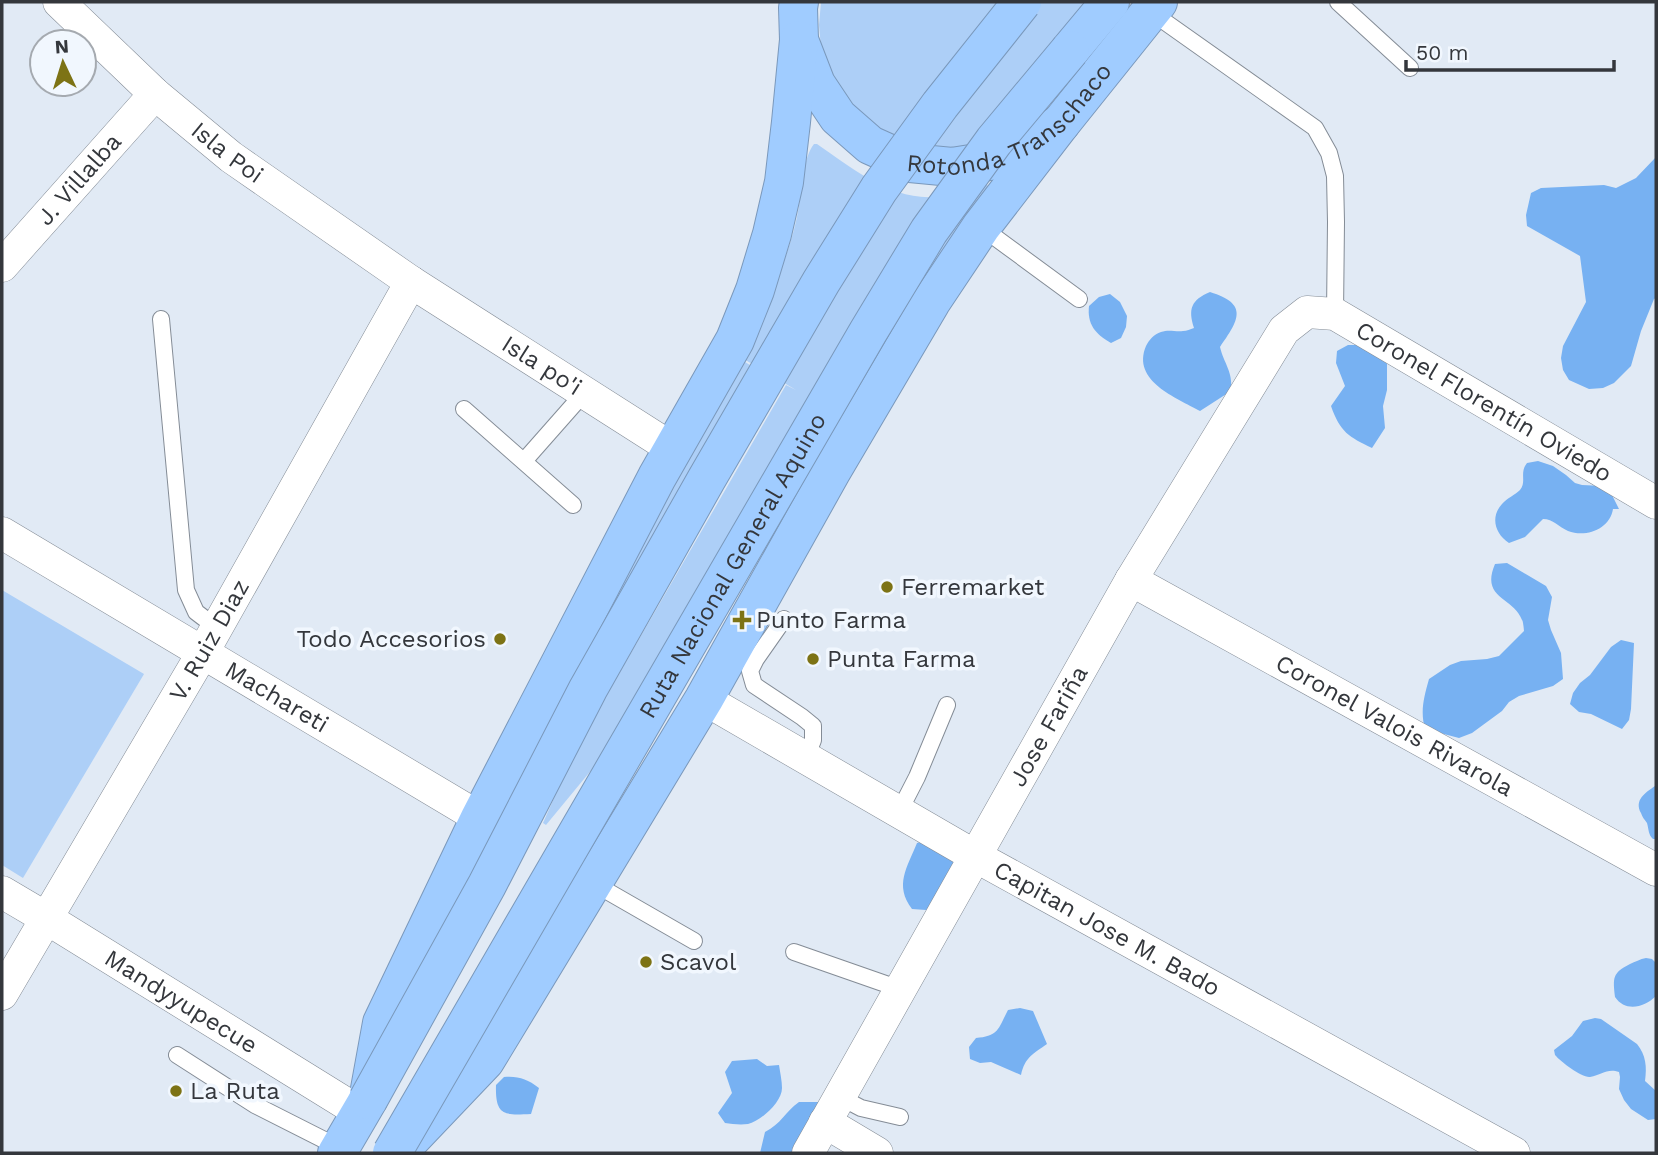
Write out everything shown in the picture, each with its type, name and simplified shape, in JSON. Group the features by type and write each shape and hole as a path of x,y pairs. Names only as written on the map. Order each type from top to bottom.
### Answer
{"highway":[{"path":"338,1151 487,885 588,690 821,282 879,190 940,105 1022,2"},
{"name":"Ruta Nacional General Aquino","path":"391,1153 929,231 994,141 1110,2"},
{"name":"Rotonda Transchaco","path":"798,13 816,84 838,117 870,145 910,163 952,167 996,160 1030,146 1061,123 1155,7"},
{"path":"364,1106 382,1023 480,818 657,477 735,340 759,278 783,182 792,122 798,13"},
{"name":"Ruta Nacional General Aquino","path":"397,1153 485,1061 704,699 745,653 879,390 931,302 981,227 1061,123"}],"street":[{"name":"Isla Poi","path":"59,2 155,94 232,157 411,282"},
{"name":"J. Villalba","path":"2,266 155,94"},
{"name":"Isla po'i","path":"411,282 673,449"},
{"name":"V. Ruiz Diaz","path":"2,995 210,641 411,282"},
{"name":"Coronel Florentín Oviedo","path":"1321,313 1656,503"},
{"name":"Jose Fariña","path":"807,1153 1131,580 1284,330 1321,313"},
{"name":"Machareti","path":"2,533 210,641 480,818"},
{"name":"Coronel Valois Rivarola","path":"1131,580 1656,870"},
{"name":"Capitan Jose M. Bado","path":"704,699 975,856 1514,1153"},
{"name":"Mandyyupecue","path":"2,892 364,1106"},
{"path":"832,1110 877,1153"}],"lane":[{"path":"1338,2 1409,68"},
{"path":"1155,7 1315,128 1329,153 1335,176 1336,222 1321,313"},
{"path":"981,227 1079,299"},
{"path":"161,319 186,590 210,641"},
{"path":"524,461 584,393"},
{"path":"464,409 573,505"},
{"path":"784,619 745,653 754,685 813,726 813,740 806,758"},
{"path":"899,812 947,705"},
{"path":"593,883 694,941"},
{"path":"794,952 900,989"},
{"path":"177,1055 255,1105 338,1151"},
{"path":"832,1110 861,1108 900,1117"}],"shaded area":[{"path":"821,2 1130,2 1100,39 963,154 880,134 832,83 821,48"},
{"path":"814,144 887,188 918,197 954,194 987,185 989,187 841,412 808,397 598,762 546,825 543,823 576,748 786,385 796,390 742,358 790,245 805,165"},
{"path":"1656,157 1656,298 1641,331 1631,366 1614,383 1603,388 1589,389 1569,380 1563,370 1561,358 1563,346 1586,302 1580,256 1527,226 1526,215 1531,193 1541,188 1604,185 1616,188 1636,178"},
{"path":"1210,292 1231,302 1237,314 1232,329 1220,347 1229,373 1231,391 1200,411 1169,394 1150,379 1143,358 1146,346 1156,334 1194,328 1191,310 1199,298"},
{"path":"1110,294 1120,302 1127,316 1121,338 1111,343 1093,328 1089,318 1089,306 1099,297"},
{"path":"1348,345 1360,345 1382,354 1387,364 1387,390 1383,406 1385,428 1372,448 1346,433 1331,406 1345,386 1336,363 1337,351"},
{"path":"740,359 750,365 532,755"},
{"path":"1538,461 1553,466 1575,483 1603,486 1612,495 1619,509 1613,509 1607,522 1596,530 1575,533 1543,519 1525,537 1509,543 1497,530 1496,514 1504,502 1522,487 1527,463"},
{"path":"1507,563 1546,586 1552,597 1548,620 1561,653 1563,679 1553,686 1519,696 1472,733 1459,738 1425,729 1423,710 1429,679 1461,661 1499,656 1524,631 1518,612 1495,591 1492,584 1495,564"},
{"path":"2,590 144,674 23,878 2,865"},
{"path":"1621,640 1634,643 1631,709 1629,720 1622,729 1591,714 1579,712 1570,704 1580,683 1590,675 1611,647"},
{"path":"1655,786 1656,839 1653,839 1639,804 1644,794"},
{"path":"928,840 958,861 948,901 926,910 912,909 904,892 904,876 917,843"},
{"path":"1646,958 1656,963 1656,996 1640,1006 1624,1005 1615,997 1615,977 1624,967"},
{"path":"1020,1008 1033,1011 1047,1044 1027,1060 1021,1075 991,1062 980,1063 970,1059 969,1047 976,1038 994,1033 1008,1010"},
{"path":"1601,1019 1640,1048 1645,1061 1645,1081 1656,1091 1656,1119 1648,1120 1631,1109 1619,1089 1619,1072 1604,1072 1586,1077 1555,1055 1554,1050 1572,1036 1583,1021"},
{"path":"757,1059 767,1066 779,1065 782,1088 779,1099 770,1110 753,1122 725,1123 718,1113 732,1093 725,1072 732,1061"},
{"path":"504,1077 523,1079 539,1088 531,1114 508,1114 500,1109 496,1085"},
{"path":"799,1102 825,1102 794,1153 760,1153 765,1132"}],"place":[{"name":"Ferremarket","path":"887,587"},
{"name":"Punto Farma","path":"742,620"},
{"name":"Todo Accesorios","path":"500,639"},
{"name":"Punta Farma","path":"813,659"},
{"name":"Scavol","path":"646,962"},
{"name":"La Ruta","path":"176,1091"}]}
